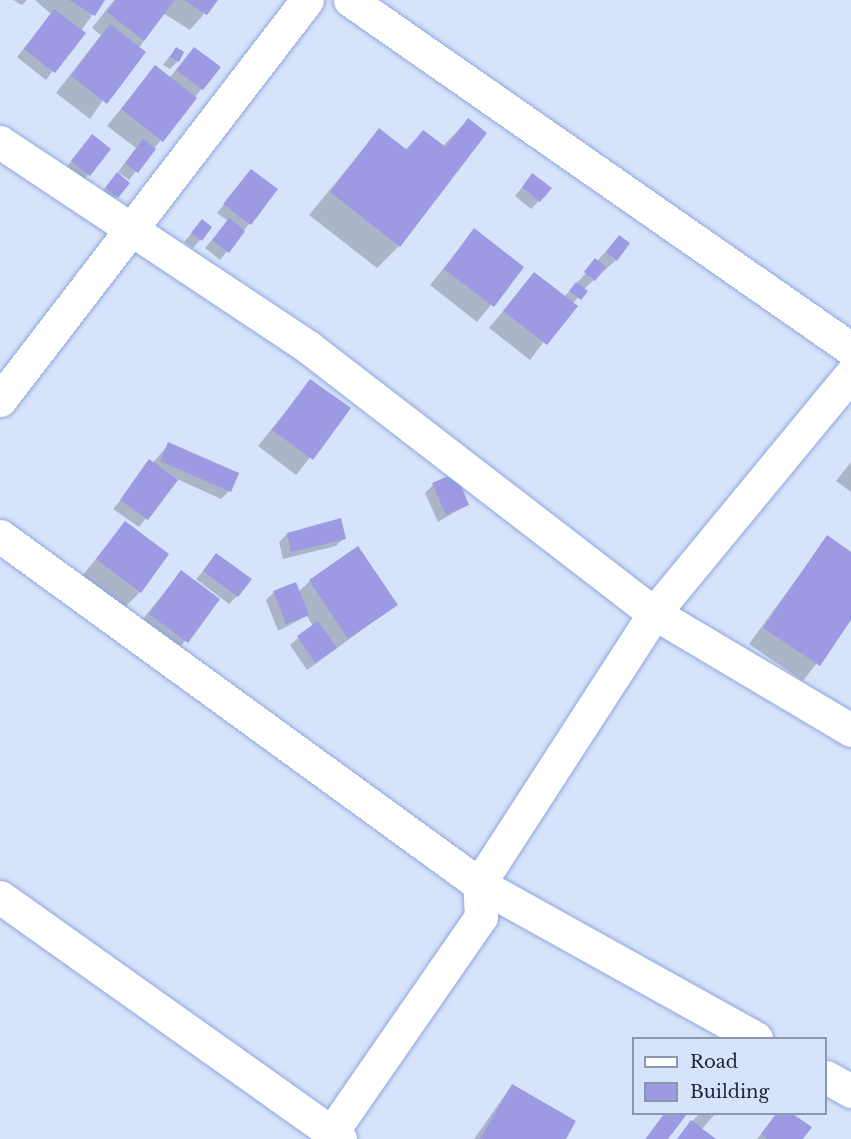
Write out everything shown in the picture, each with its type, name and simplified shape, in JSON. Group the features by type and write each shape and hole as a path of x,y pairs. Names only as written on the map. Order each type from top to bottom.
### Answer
{"street":[{"path":"0,400 307,0"},
{"path":"350,0 851,350"},
{"path":"0,142 130,233 308,347 654,613 851,730"},
{"path":"0,897 333,1137 481,917 479,884 654,613 851,374"},
{"path":"0,537 479,884 754,1037"},
{"path":"827,1078 851,1091"}],"building":[{"path":"69,0 105,0 95,16"},
{"path":"116,0 174,1 144,41 107,12"},
{"path":"184,0 218,0 207,15"},
{"path":"54,9 86,33 55,73 24,49"},
{"path":"110,24 146,52 107,104 71,76"},
{"path":"176,47 184,52 179,62 170,57"},
{"path":"194,47 221,67 203,90 176,70"},
{"path":"155,65 197,98 163,142 121,109"},
{"path":"468,118 487,133 400,247 330,192 379,128 407,150 423,130 446,147"},
{"path":"92,134 111,149 90,176 71,161"},
{"path":"143,139 156,149 138,173 125,163"},
{"path":"251,169 278,189 251,225 223,204"},
{"path":"117,172 130,183 118,198 105,188"},
{"path":"532,173 552,188 540,202 522,187"},
{"path":"229,218 245,231 229,253 212,240"},
{"path":"202,219 212,227 202,241 191,233"},
{"path":"474,228 524,267 494,307 444,269"},
{"path":"619,235 630,243 617,261 606,252"},
{"path":"595,258 606,267 595,281 584,272"},
{"path":"534,272 578,306 547,345 503,311"},
{"path":"576,282 588,291 581,300 569,291"},
{"path":"310,379 351,408 313,460 272,430"},
{"path":"168,442 239,473 231,492 160,461"},
{"path":"149,459 178,480 148,520 120,500"},
{"path":"456,473 469,505 446,515 432,483"},
{"path":"341,518 346,539 291,552 287,533"},
{"path":"125,521 169,554 141,593 96,559"},
{"path":"827,535 851,552 851,620 820,666 763,628"},
{"path":"358,546 398,605 348,639 309,580"},
{"path":"216,553 252,579 238,597 203,571"},
{"path":"181,570 220,599 188,643 149,614"},
{"path":"296,582 309,615 286,624 273,591"},
{"path":"318,621 337,648 315,663 297,636"},
{"path":"512,1084 576,1121 566,1139 480,1139"},
{"path":"663,1115 686,1115 668,1139 646,1139"},
{"path":"775,1115 794,1115 812,1127 803,1139 767,1139 761,1134"},
{"path":"691,1120 716,1139 677,1139"}]}
